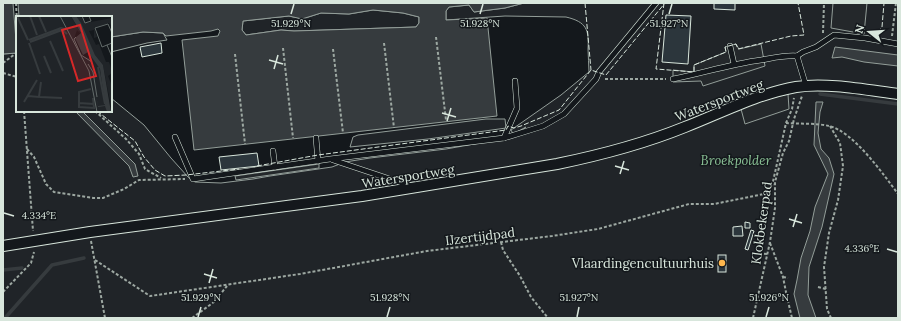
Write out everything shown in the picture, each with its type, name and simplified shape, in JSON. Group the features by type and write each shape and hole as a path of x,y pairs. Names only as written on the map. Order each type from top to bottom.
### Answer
{"street":[{"name":"Watersportweg","path":"3,246 90,232 362,196 557,164 618,150 649,141 753,99 801,87 825,86 898,94"}],"lane":[{"name":"Watersportweg","path":"193,179 330,159 504,138 543,126 564,114 596,79 599,72 656,3"},
{"path":"673,79 734,64 787,56 798,56 802,52 822,43 834,35 865,38 898,44"},
{"path":"730,46 734,64"},
{"path":"798,56 801,87"},
{"path":"504,138 517,108 515,81"},
{"path":"175,137 193,179"},
{"path":"316,138 318,161"},
{"path":"273,151 275,167"},
{"path":"330,159 416,187"}],"path":[{"path":"16,3 17,16"},
{"path":"822,43 824,3"},
{"path":"891,43 896,3"},
{"path":"893,30 898,31"},
{"path":"436,37 446,120"},
{"path":"384,43 394,128"},
{"path":"283,48 293,138"},
{"path":"333,49 343,133"},
{"path":"3,63 16,54"},
{"path":"235,54 245,144"},
{"path":"3,73 16,77"},
{"path":"596,79 673,79"},
{"path":"772,186 786,122 801,87"},
{"name":"Klokbekerpad","path":"753,318 770,242 775,208 775,182 783,153 789,141 799,102 801,87"},
{"path":"3,292 31,263 34,253 24,112"},
{"path":"95,112 126,139 138,154 145,169 162,179"},
{"path":"786,122 830,126 844,132 876,165 898,194"},
{"path":"830,126 840,143 843,166 838,200 829,233 824,267 827,309 831,318"},
{"path":"27,149 34,157 46,184 54,192 93,198 103,198 124,189 139,180 193,179"},
{"path":"772,186 775,182"},
{"name":"IJzertijdpad","path":"95,260 150,296 228,285 427,252 598,229 689,204 714,204 764,194 772,186"},
{"path":"90,232 105,318"},
{"path":"501,242 503,250 520,276 531,297 548,318"},
{"path":"770,242 783,277 792,318"},
{"path":"754,252 767,254"},
{"path":"783,277 788,278"},
{"path":"192,318 214,302 228,285"},
{"path":"818,287 826,289"}],"green space":[{"name":"Broekpolder","path":"524,3 898,3 898,318 3,318 3,54 16,53 16,112 112,112 112,99 144,125 188,177 195,182 221,183 332,167 345,162 370,158 446,149 514,137 526,127 513,134 511,130 561,95 589,72 588,37 582,24 566,17 505,16 446,20 446,11 449,7 469,5 474,12 505,8"},
{"path":"373,10 403,13 419,17 419,23 416,27 294,31 281,30 246,35 242,30 243,21 289,16 302,19 321,13 349,14"},
{"path":"143,32 163,33 167,40 147,43 112,52 112,37"},
{"path":"486,119 505,119 506,128 428,139 350,147 353,137 358,135"}],"shaded area":[{"path":"3,3 524,3 505,8 474,12 469,5 449,7 446,11 446,20 487,18 497,116 194,150 182,40 218,36 220,31 218,29 166,36 163,33 143,32 112,37 112,16 16,16 16,53 3,54","holes":["373,10 403,13 419,17 419,23 416,27 294,31 281,30 246,35 242,30 243,21 289,16 302,19 321,13 349,14"]},
{"path":"833,3 867,3 864,34 831,28"},
{"path":"736,44 739,49 761,44 765,66 703,86 701,81 673,82 673,70 694,72 694,65 726,52 725,47"},
{"path":"835,47 898,55 898,66 864,62 842,57 832,58"},
{"path":"788,94 789,109 745,124 741,109 760,101"},
{"path":"816,102 823,102 820,112 818,133 821,149 829,158 834,174 822,227 809,267 808,295 816,318 800,318 794,294 801,258 810,231 815,207 828,174 814,145"},
{"path":"76,112 83,112 135,164 138,176 133,177 129,166"},
{"path":"319,164 319,168 236,180 235,176"}],"pier":[{"path":"13,3 18,3 19,16 16,16 16,40"}],"building":[{"path":"714,3 735,3 735,10 714,9"},
{"path":"666,15 691,16 688,64 662,62"},
{"path":"161,43 162,53 142,57 140,47"},
{"path":"257,153 259,166 221,170 219,157"},
{"path":"745,222 750,223 750,228 745,228"},
{"path":"742,226 743,236 733,236 733,227"},
{"path":"751,230 754,231 748,250 745,249"},
{"name":"Vlaardingencultuurhuis","path":"718,255 726,255 726,272 718,272"}],"waterway":[{"path":"820,94 898,104"},
{"path":"5,318 52,265 84,258"},
{"path":"3,270 22,268"}],"fence":[{"path":"585,3 591,70"},
{"path":"664,3 656,69 694,72 694,65 726,52 725,47 736,44 738,49 791,36 804,35 798,3"},
{"path":"257,166 318,155 506,130 508,126 514,128 521,126 559,110 591,70 606,75 665,3"},
{"path":"877,32 882,27 884,3"},
{"path":"98,112 135,141 144,157 155,170 165,176 239,169"}],"place":[{"name":"Vlaardingencultuurhuis","path":"722,263"}]}
